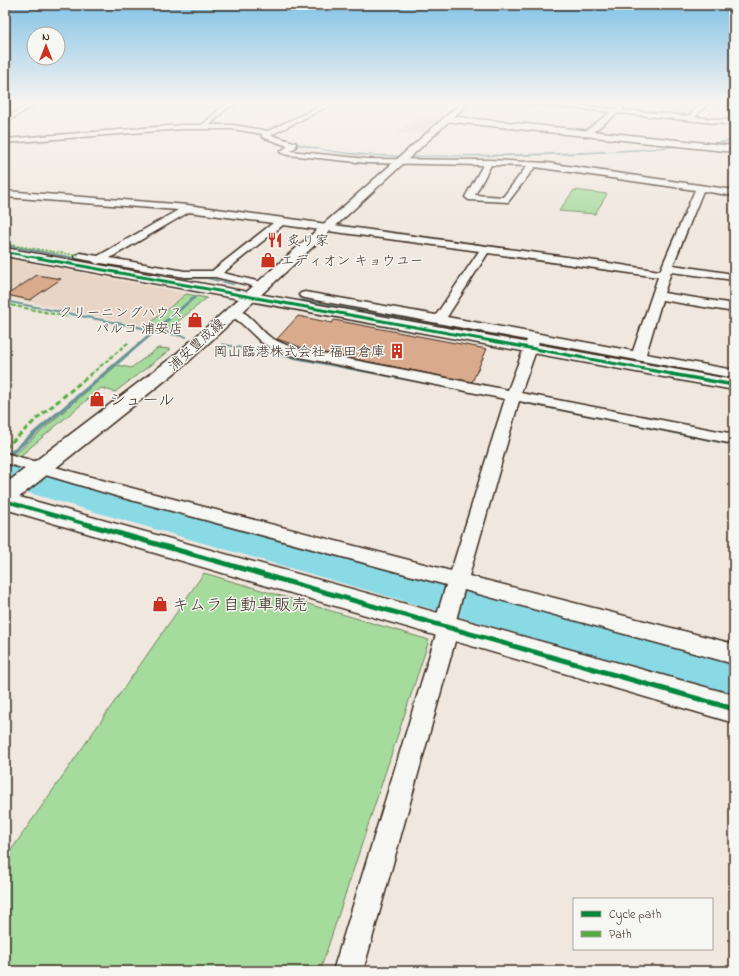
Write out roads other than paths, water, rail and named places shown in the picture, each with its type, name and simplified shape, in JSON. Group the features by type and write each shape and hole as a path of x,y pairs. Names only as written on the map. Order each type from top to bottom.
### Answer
{"main road":[{"name":"浦安豊成線","path":"9,494 163,374 416,148"}],"street":[{"path":"290,148 284,152 353,160 404,158 533,164 734,193"},
{"path":"720,148 734,149"},
{"path":"488,162 469,197 505,200 533,164"},
{"path":"638,356 666,271 700,188"},
{"path":"6,194 188,208 187,209 485,250 666,271 734,277"},
{"path":"100,259 187,209"},
{"path":"215,274 281,222"},
{"path":"439,320 485,250"},
{"path":"5,252 83,261 249,297 532,343 638,356 734,374"},
{"path":"83,261 100,259 185,274 215,274 261,285"},
{"path":"305,295 439,320 532,343 734,385"},
{"path":"658,296 734,308"},
{"path":"232,312 243,317 260,335 284,350 734,438"},
{"path":"348,971 451,606 513,396 532,343"},
{"path":"5,458 38,470 116,490 451,606 734,709"},
{"path":"9,494 451,606 734,654"}],"waterway":[{"path":"309,148 333,152 377,156 550,155 671,148"},
{"path":"5,245 85,260"},
{"path":"128,267 186,278 207,278 233,284"},
{"path":"155,331 196,296"},
{"path":"302,300 517,339"},
{"path":"5,301 155,331"},
{"path":"9,455 155,331"},
{"path":"155,331 186,337"},
{"path":"222,344 501,398"},
{"path":"548,344 734,378"},
{"path":"525,403 734,444"},
{"path":"5,475 734,676"}],"place":[{"name":"炙り家","path":"275,240"},
{"name":"エディオン キョウユー","path":"268,260"},
{"name":"クリーニングハウス パルコ 浦安店","path":"195,320"},
{"name":"岡山臨港株式会社 福田倉庫","path":"397,351"},
{"name":"シュール","path":"97,399"},
{"name":"キムラ自動車販売","path":"160,604"}]}
